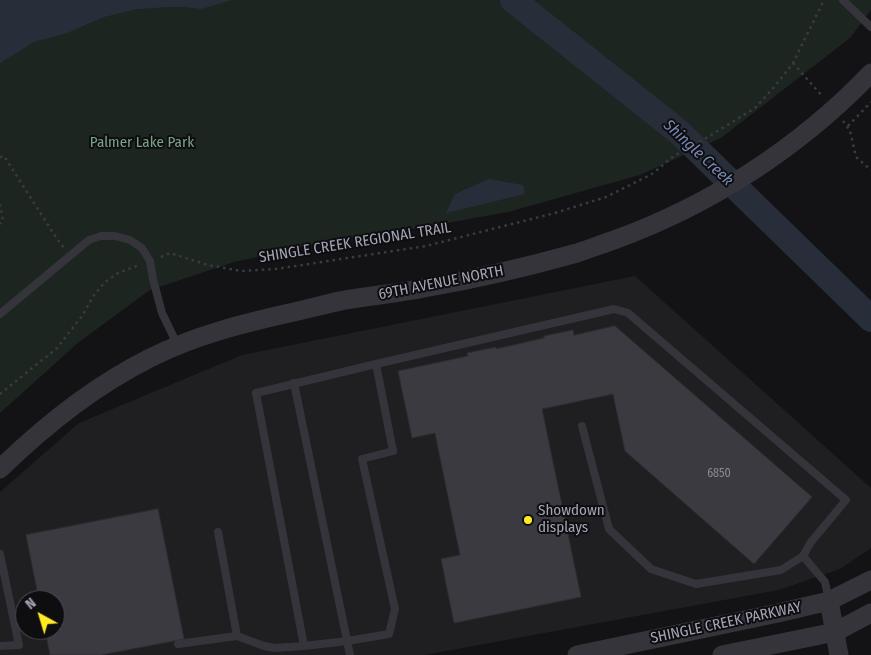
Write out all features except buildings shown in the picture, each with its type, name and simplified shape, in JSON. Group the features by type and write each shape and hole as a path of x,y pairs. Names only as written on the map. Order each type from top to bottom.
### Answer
{"street":[{"name":"69TH AVENUE NORTH","path":"0,468 45,429 113,379 150,358 211,333 248,322 349,300 423,288 506,271 580,252 642,230 694,205 752,171 797,139 871,73"},
{"name":"SHINGLE CREEK PARKWAY","path":"576,655 829,601 871,580"},
{"path":"829,601 839,655"},
{"name":"SHINGLE CREEK PARKWAY","path":"722,655 835,632 871,613"}],"lane":[{"path":"843,0 871,27"},
{"path":"0,314 88,240 101,236 115,236 130,240 142,248 150,261 152,278 162,313 178,346"},
{"path":"304,646 256,393 614,309 628,313 846,500 811,542 804,556 781,570 696,584 651,568 609,529 582,426"},
{"path":"178,644 237,636 275,648 347,641 389,634 395,608 362,459 393,451 376,364"},
{"path":"294,384 350,655"},
{"path":"218,532 237,636"},
{"path":"0,554 1,569 19,645 0,646"},
{"path":"804,556 825,582 829,601"}],"path":[{"name":"SHINGLE CREEK REGIONAL TRAIL","path":"0,394 56,348 82,316 94,295 105,282 118,273 170,253 208,265 241,271 276,269 426,246 554,213 606,197 652,174 674,156 708,138 755,108 793,63 824,0"},
{"path":"793,63 825,99"},
{"path":"847,127 871,102"},
{"path":"842,120 850,131 856,157 871,170"},
{"path":"0,157 4,156 70,256"},
{"path":"0,204 3,220 0,224"}],"shaded area":[{"path":"0,0 232,0 201,9 168,7 138,9 104,17 67,33 34,42 0,63"},
{"path":"489,179 523,185 525,194 446,213 455,194"},
{"path":"635,276 871,488 871,548 840,569 779,590 424,655 0,655 0,492 79,423 242,355"}],"green space":[{"name":"Palmer Lake Park","path":"0,0 871,0 871,10 850,38 721,138 640,175 508,212 320,243 234,262 150,290 79,342 0,413"}],"waterway":[{"name":"Shingle Creek","path":"513,0 679,132 871,319"}],"place":[{"name":"Showdown displays","path":"528,520"}]}
